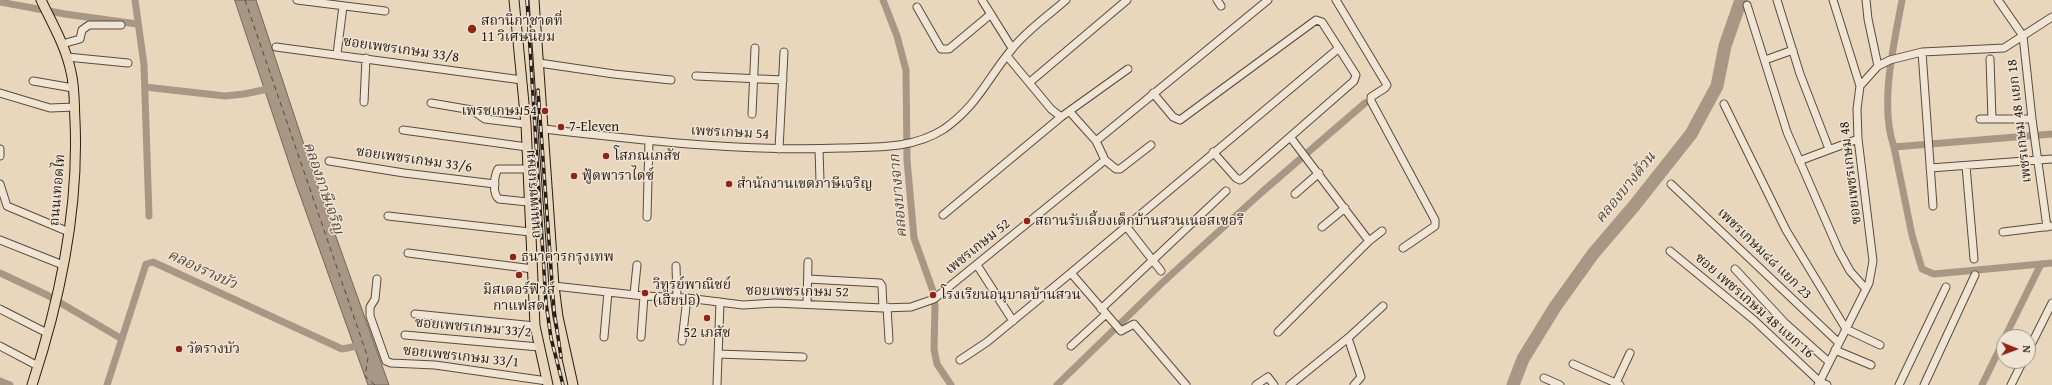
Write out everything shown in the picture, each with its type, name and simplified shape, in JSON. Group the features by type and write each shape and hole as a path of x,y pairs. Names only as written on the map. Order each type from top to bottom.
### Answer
{"main road":[{"name":"ถนนเทอดไท","path":"33,382 48,333 58,292 69,232 76,160 73,88 67,57 41,0"},
{"name":"ถนนเพชรเกษม","path":"514,0 526,124 528,202 533,269 535,326 547,383"},
{"name":"ถนนเพชรเกษม","path":"534,0 554,286 559,324 572,385"}],"street":[{"path":"297,0 386,11"},
{"path":"982,0 1012,48"},
{"name":"เพชรเกษม 54","path":"543,129 650,141 779,149 894,146 916,143 942,130 965,113 1012,48 1066,0"},
{"path":"1030,82 1126,0"},
{"path":"1096,141 1268,0"},
{"path":"1336,0 1386,84 1385,88 1371,97 1371,101 1435,220 1435,226 1403,248"},
{"path":"1777,0 1792,50 1829,149"},
{"path":"1833,0 1860,86"},
{"path":"1866,0 1868,19 1878,66"},
{"path":"1998,0 2023,36"},
{"path":"1747,5 1765,60 1779,112 1839,252 1850,271 1866,289"},
{"path":"337,54 343,6"},
{"path":"917,7 941,49 946,50 991,14"},
{"path":"1860,86 1878,66 1890,60 1922,52 2000,49 2052,17"},
{"path":"1153,93 1173,116 1180,120 1316,20 1322,22 1356,78 1290,138 1240,180 1236,178 1213,152"},
{"path":"62,44 80,39 82,30 89,25 121,26"},
{"name":"เพชรเกษม 48 แยก 18","path":"2023,36 2037,160 2049,226"},
{"name":"ซอยเพชรเกษม 33/8","path":"276,47 522,80"},
{"path":"752,114 755,48"},
{"path":"960,360 987,342 1013,321 1339,48"},
{"path":"1765,60 1792,50"},
{"path":"779,149 784,52"},
{"path":"1922,52 1933,206"},
{"path":"1007,56 1051,109 1061,117"},
{"path":"67,57 128,64"},
{"path":"364,102 366,58"},
{"path":"1990,59 1992,119"},
{"path":"539,63 614,74 671,80"},
{"path":"943,215 1061,117 1128,69"},
{"path":"696,76 783,80"},
{"path":"33,81 73,88"},
{"name":"ซอยเพชรเกษม 48","path":"1819,383 1872,274 1873,247 1858,139 1856,109 1860,86"},
{"path":"0,93 50,108 74,107"},
{"path":"431,103 472,110 485,119 526,124"},
{"path":"1724,104 1786,230 1846,329 1880,345"},
{"path":"1070,112 1096,141 1105,160 1116,169 1120,169 1151,145"},
{"path":"1980,119 2032,119"},
{"path":"403,130 527,147"},
{"path":"1290,138 1319,173 1370,241"},
{"path":"1800,161 1858,139"},
{"path":"647,217 650,141"},
{"path":"0,149 0,156"},
{"path":"819,149 820,181"},
{"path":"1930,168 2052,159"},
{"name":"ซอยเพชรเกษม 33/6","path":"329,160 404,173 495,184"},
{"name":"เพชรเกษม 52","path":"920,305 941,294 1105,160"},
{"path":"1966,166 1974,259"},
{"path":"527,169 498,170 495,184 495,194 499,199 528,202"},
{"path":"1295,194 1319,173"},
{"path":"0,184 7,206 69,232"},
{"name":"เพชรเกษม๔๘ แยก 23","path":"1671,184 1839,343"},
{"path":"1071,346 1152,260 1226,191"},
{"path":"1322,227 1345,208"},
{"path":"388,216 530,232"},
{"path":"1126,226 1161,271"},
{"path":"2003,232 2049,226"},
{"path":"1278,332 1382,231"},
{"path":"0,240 63,265"},
{"name":"ซอย เพชรเกษม 48 แยก 16","path":"1670,251 1754,320 1819,383"},
{"path":"408,253 533,269"},
{"path":"807,304 808,262"},
{"path":"634,294 637,265"},
{"path":"977,265 1013,321"},
{"path":"676,266 677,297"},
{"path":"1735,269 1784,322 1829,362"},
{"path":"1071,272 1116,327 1122,332 1134,324 1186,385"},
{"path":"1924,385 1975,275"},
{"name":"ซอยเพชรเกษม 33/1","path":"377,279 375,299 370,307 370,316 386,361 391,363 435,366 547,383"},
{"path":"808,279 880,283 882,286 890,340"},
{"name":"ซอยเพชรเกษม 52","path":"554,286 644,296 687,298 742,305 775,303 885,307 911,307 920,305"},
{"path":"1899,385 1946,288"},
{"path":"604,337 608,292"},
{"path":"642,337 644,296"},
{"path":"682,341 687,298"},
{"path":"717,385 720,302"},
{"path":"2036,335 2052,303"},
{"path":"1290,385 1348,338 1383,306"},
{"path":"0,309 48,333"},
{"path":"415,314 535,326"},
{"name":"ซอยเพชรเกษม 33/2","path":"406,335 539,347"},
{"path":"1348,338 1361,377 1354,385"},
{"path":"0,346 38,366"},
{"path":"1835,350 1870,365"},
{"path":"1573,364 1618,384 1630,353"},
{"path":"718,354 803,357"},
{"path":"2011,385 2019,369"},
{"path":"1256,385 1268,378 1274,385"},
{"path":"1544,378 1560,385"},
{"path":"1819,383 1827,385"}],"shaded area":[{"path":"235,0 256,0 315,178 389,385 368,385 296,184"}],"waterway":[{"path":"135,0 144,65 149,216"},
{"name":"คลองบางจาก","path":"883,0 897,36 906,70 907,160 914,238 933,291 935,306 934,349 937,364 951,385"},
{"name":"คลองบางด้วน","path":"1513,385 1523,359 1555,307 1593,254 1634,206 1691,134 1717,86 1725,46 1741,0"},
{"path":"1902,0 1889,74 1888,112 1894,147 2052,134"},
{"path":"0,2 65,14 137,24"},
{"path":"145,87 225,96 273,88"},
{"path":"1057,385 1162,283 1262,192 1365,103"},
{"path":"1894,147 1912,235 1922,269 1934,274 2052,263"},
{"name":"คลองรางบัว","path":"107,385 146,264 153,262 342,349 363,345"},
{"path":"2009,329 2041,264"},
{"path":"0,273 47,295 122,339"},
{"path":"1982,385 1996,356"},
{"path":"0,381 10,385"}],"ferry route":[{"path":"245,0 368,358 365,376 375,385"}],"railway":[{"path":"527,0 546,303 551,338 563,385"},
{"path":"538,90 554,310 561,357"}],"place":[{"name":"สถานีกาชาดที่ 11 วิเศษนิยม","path":"472,29"},
{"name":"เพรชเกษม54","path":"545,111"},
{"name":"7-Eleven","path":"561,127"},
{"name":"โสภณเภสัช","path":"606,156"},
{"name":"ฟู้ดพาราไดซ์","path":"574,176"},
{"name":"สำนักงานเขตภาษีเจริญ","path":"729,184"},
{"name":"สถานรับเลี้ยงเด็กบ้านสวนเนอสเซอรี","path":"1027,221"},
{"name":"ธนาคารกรุงเทพ","path":"513,257"},
{"name":"มิสเตอร์ฟิวส์ กาแฟสด","path":"519,275"},
{"name":"วิทูรย์พาณิชย์ (เฮียปอ)","path":"645,293"},
{"name":"โรงเรียนอนุบาลบ้านสวน","path":"933,295"},
{"name":"52 เภสัช","path":"707,318"},
{"name":"วัดรางบัว","path":"179,349"}],"water label":[{"name":"คลองภาษีเจริญ","path":"323,188"}]}
